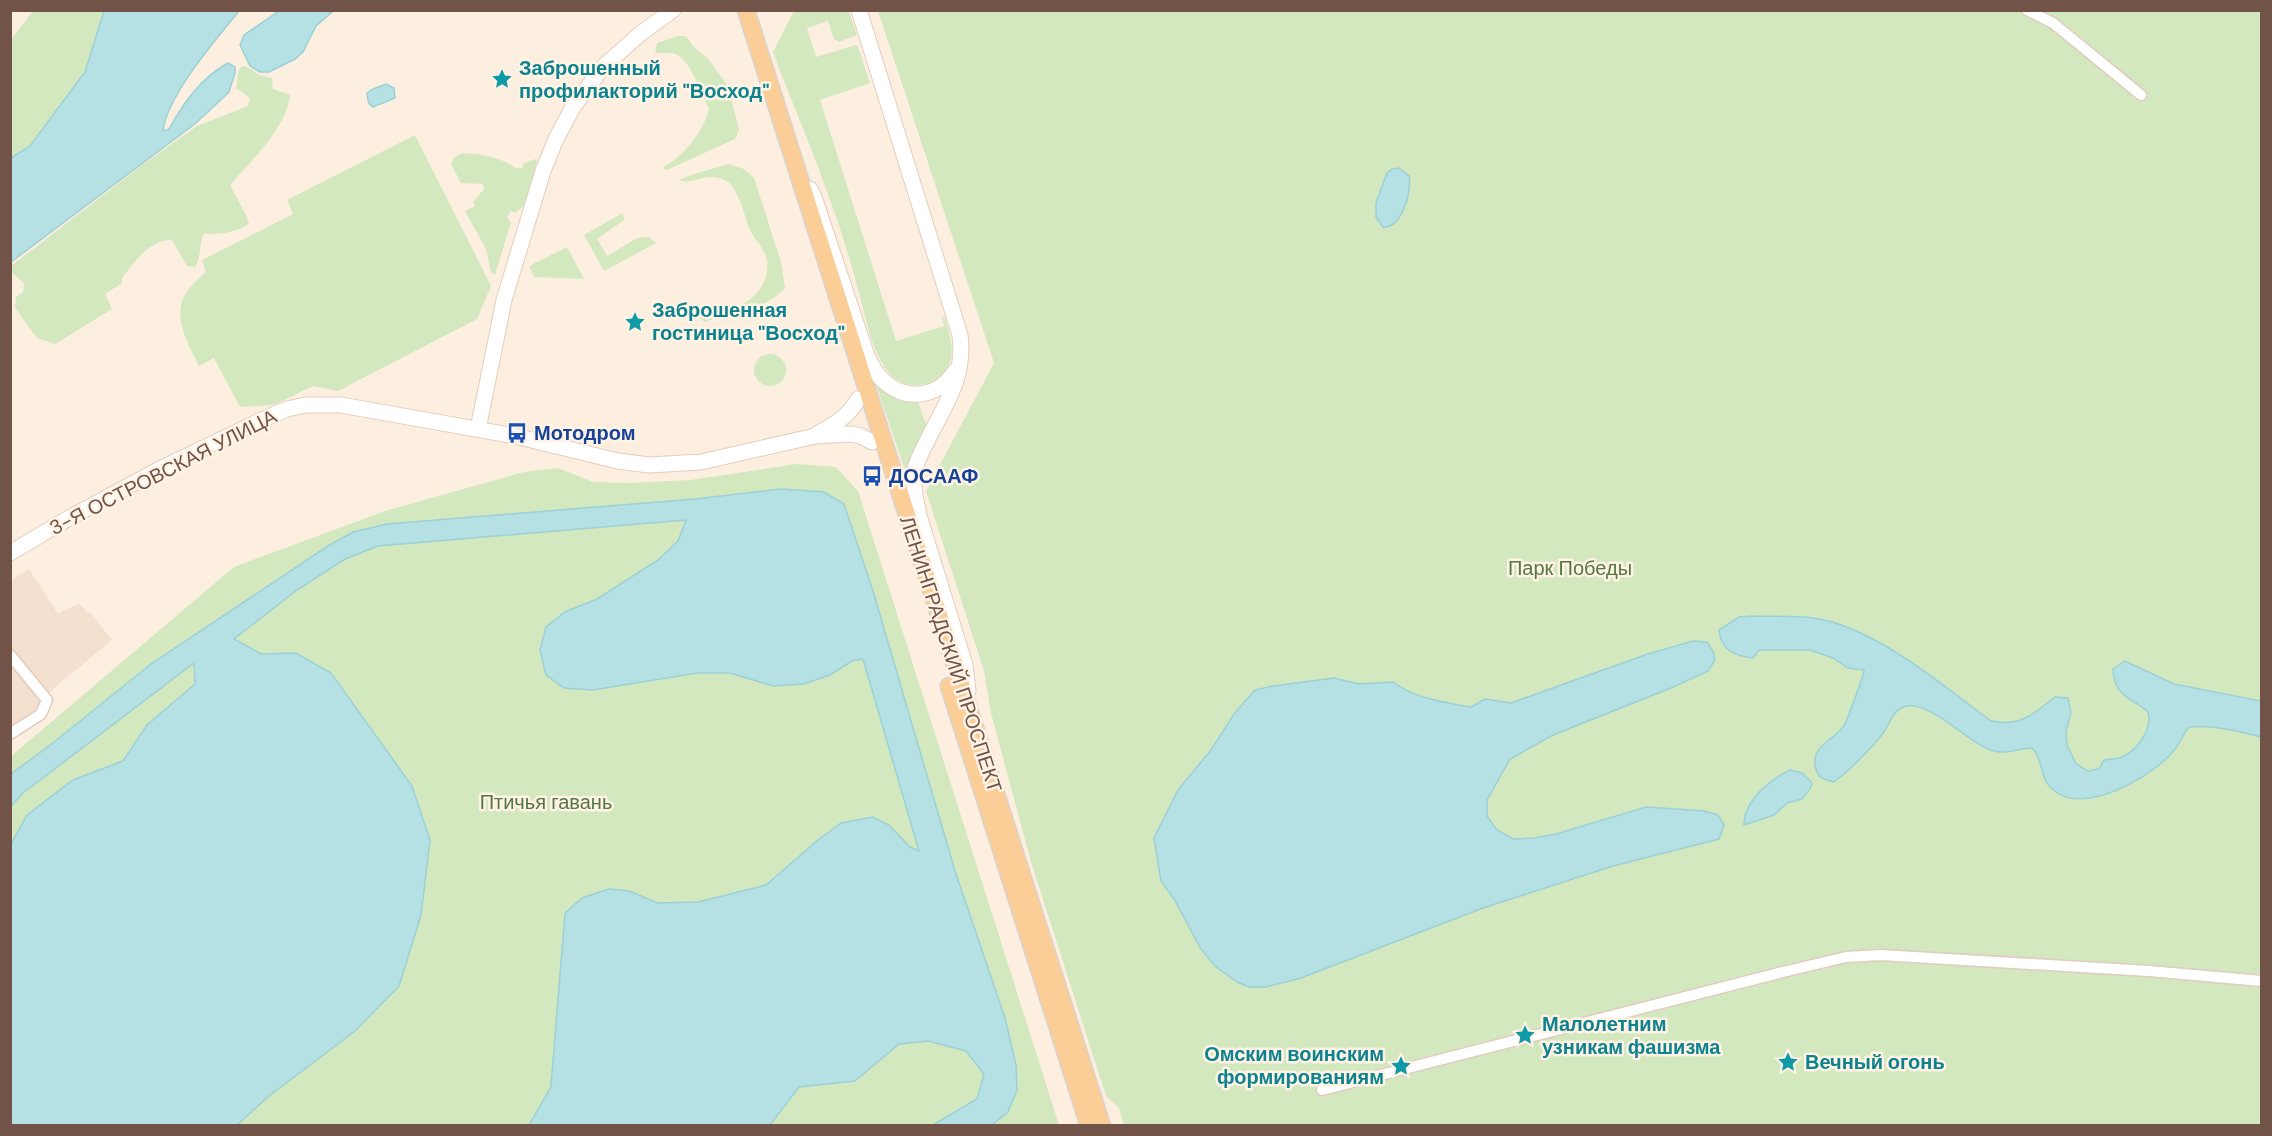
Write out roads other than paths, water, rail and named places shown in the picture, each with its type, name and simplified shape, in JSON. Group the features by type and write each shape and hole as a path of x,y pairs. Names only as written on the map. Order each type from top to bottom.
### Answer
{"main road":[{"name":"ЛЕНИНГРАДСКИЙ ПРОСПЕКТ","path":"740,12 793,158 1102,1125"},
{"name":"ЛЕНИНГРАДСКИЙ ПРОСПЕКТ","path":"740,12 858,399 1089,1125"}],"street":[{"path":"477,429 504,300 543,171 556,139 573,107 604,66 640,34 673,10"},
{"path":"859,10 948,293 961,345 962,362 959,374 915,467 914,482 920,519 965,665 971,717"},
{"path":"2027,10 2053,24 2141,95"},
{"path":"793,158 814,197 867,356 880,378 892,387 907,393 923,394 937,389 954,373 961,345"},
{"path":"815,436 843,417 858,399"},
{"name":"3-Я ОСТРОВСКАЯ УЛИЦА","path":"10,553 69,518 150,475 287,409 322,403 477,429 552,444 618,461 649,465 701,462 815,436"},
{"path":"815,436 850,434 861,436 872,442"},
{"path":"10,655 47,700 41,714 10,734"},
{"path":"1322,1090 1846,957 1893,956 2149,971 2262,981"}],"water":[{"path":"104,11 239,11 183,85 166,117 163,131 169,129 201,83 228,63 235,67 229,92 196,123 11,262 11,158 30,146 85,72"},
{"path":"279,11 333,11 316,26 303,52 295,59 269,72 260,72 250,66 240,45 244,35"},
{"path":"386,84 394,88 395,98 371,106 367,93"},
{"path":"1399,168 1409,176 1407,199 1396,222 1383,227 1376,217 1376,203 1387,173"},
{"path":"781,489 824,492 844,504 873,591 955,871 1005,1018 1016,1065 1017,1090 1008,1112 992,1125 933,1125 977,1099 984,1074 966,1051 928,1041 899,1044 855,1081 799,1087 770,1125 529,1125 551,1087 565,913 582,898 609,889 629,891 658,903 698,902 766,885 841,823 873,817 889,825 910,847 919,851 863,659 852,661 830,675 804,684 773,686 730,673 697,673 593,690 564,688 546,675 540,650 546,627 565,612 597,599 658,560 678,541 686,520 378,546 345,559 297,590 234,639 261,654 296,653 331,673 412,786 430,840 421,915 399,986 355,1031 269,1096 237,1125 11,1125 11,844 27,815 73,780 123,761 147,725 195,684 194,663 23,793 11,806 11,774 151,664 328,546 353,532 387,524 695,499"},
{"path":"1739,617 1813,618 1860,632 1907,659 1991,721 2019,721 2033,714 2055,697 2068,698 2071,713 2066,731 2067,745 2076,764 2088,771 2099,769 2104,760 2125,755 2137,746 2146,733 2148,712 2124,695 2116,685 2113,669 2125,661 2174,684 2261,701 2261,737 2216,728 2189,727 2171,754 2147,774 2114,791 2096,797 2079,799 2064,796 2051,788 2032,748 2003,752 1988,749 1937,715 1912,706 1898,710 1883,734 1834,782 1818,775 1816,754 1845,724 1864,670 1848,668 1833,658 1810,650 1759,650 1753,658 1734,654 1722,643 1719,630"},
{"path":"1693,641 1707,642 1713,651 1715,660 1708,671 1553,735 1510,759 1487,800 1487,816 1497,830 1513,839 1556,834 1646,807 1704,811 1718,815 1724,825 1719,839 1613,866 1483,908 1301,978 1266,987 1249,987 1237,982 1216,967 1201,949 1174,899 1161,881 1154,838 1178,790 1211,750 1234,714 1255,690 1334,678 1359,684 1393,682 1420,696 1471,707 1485,699 1511,703 1645,655"},
{"path":"1790,770 1802,773 1812,783 1802,799 1787,803 1774,815 1744,825 1748,807 1753,799 1774,779"}],"place":[{"name":"Заброшенный профилакторий \"Восход\"","path":"502,79"},
{"name":"Заброшенная гостиница \"Восход\"","path":"635,322"},
{"name":"Мотодром","path":"517,433"},
{"name":"ДОСААФ","path":"872,476"},
{"name":"Малолетним узникам фашизма","path":"1525,1035"},
{"name":"Вечный огонь","path":"1788,1062"},
{"name":"Омским воинским формированиям","path":"1401,1066"}],"park label":[{"name":"Парк Победы","path":"1570,568"},
{"name":"Птичья гавань","path":"546,802"}]}
